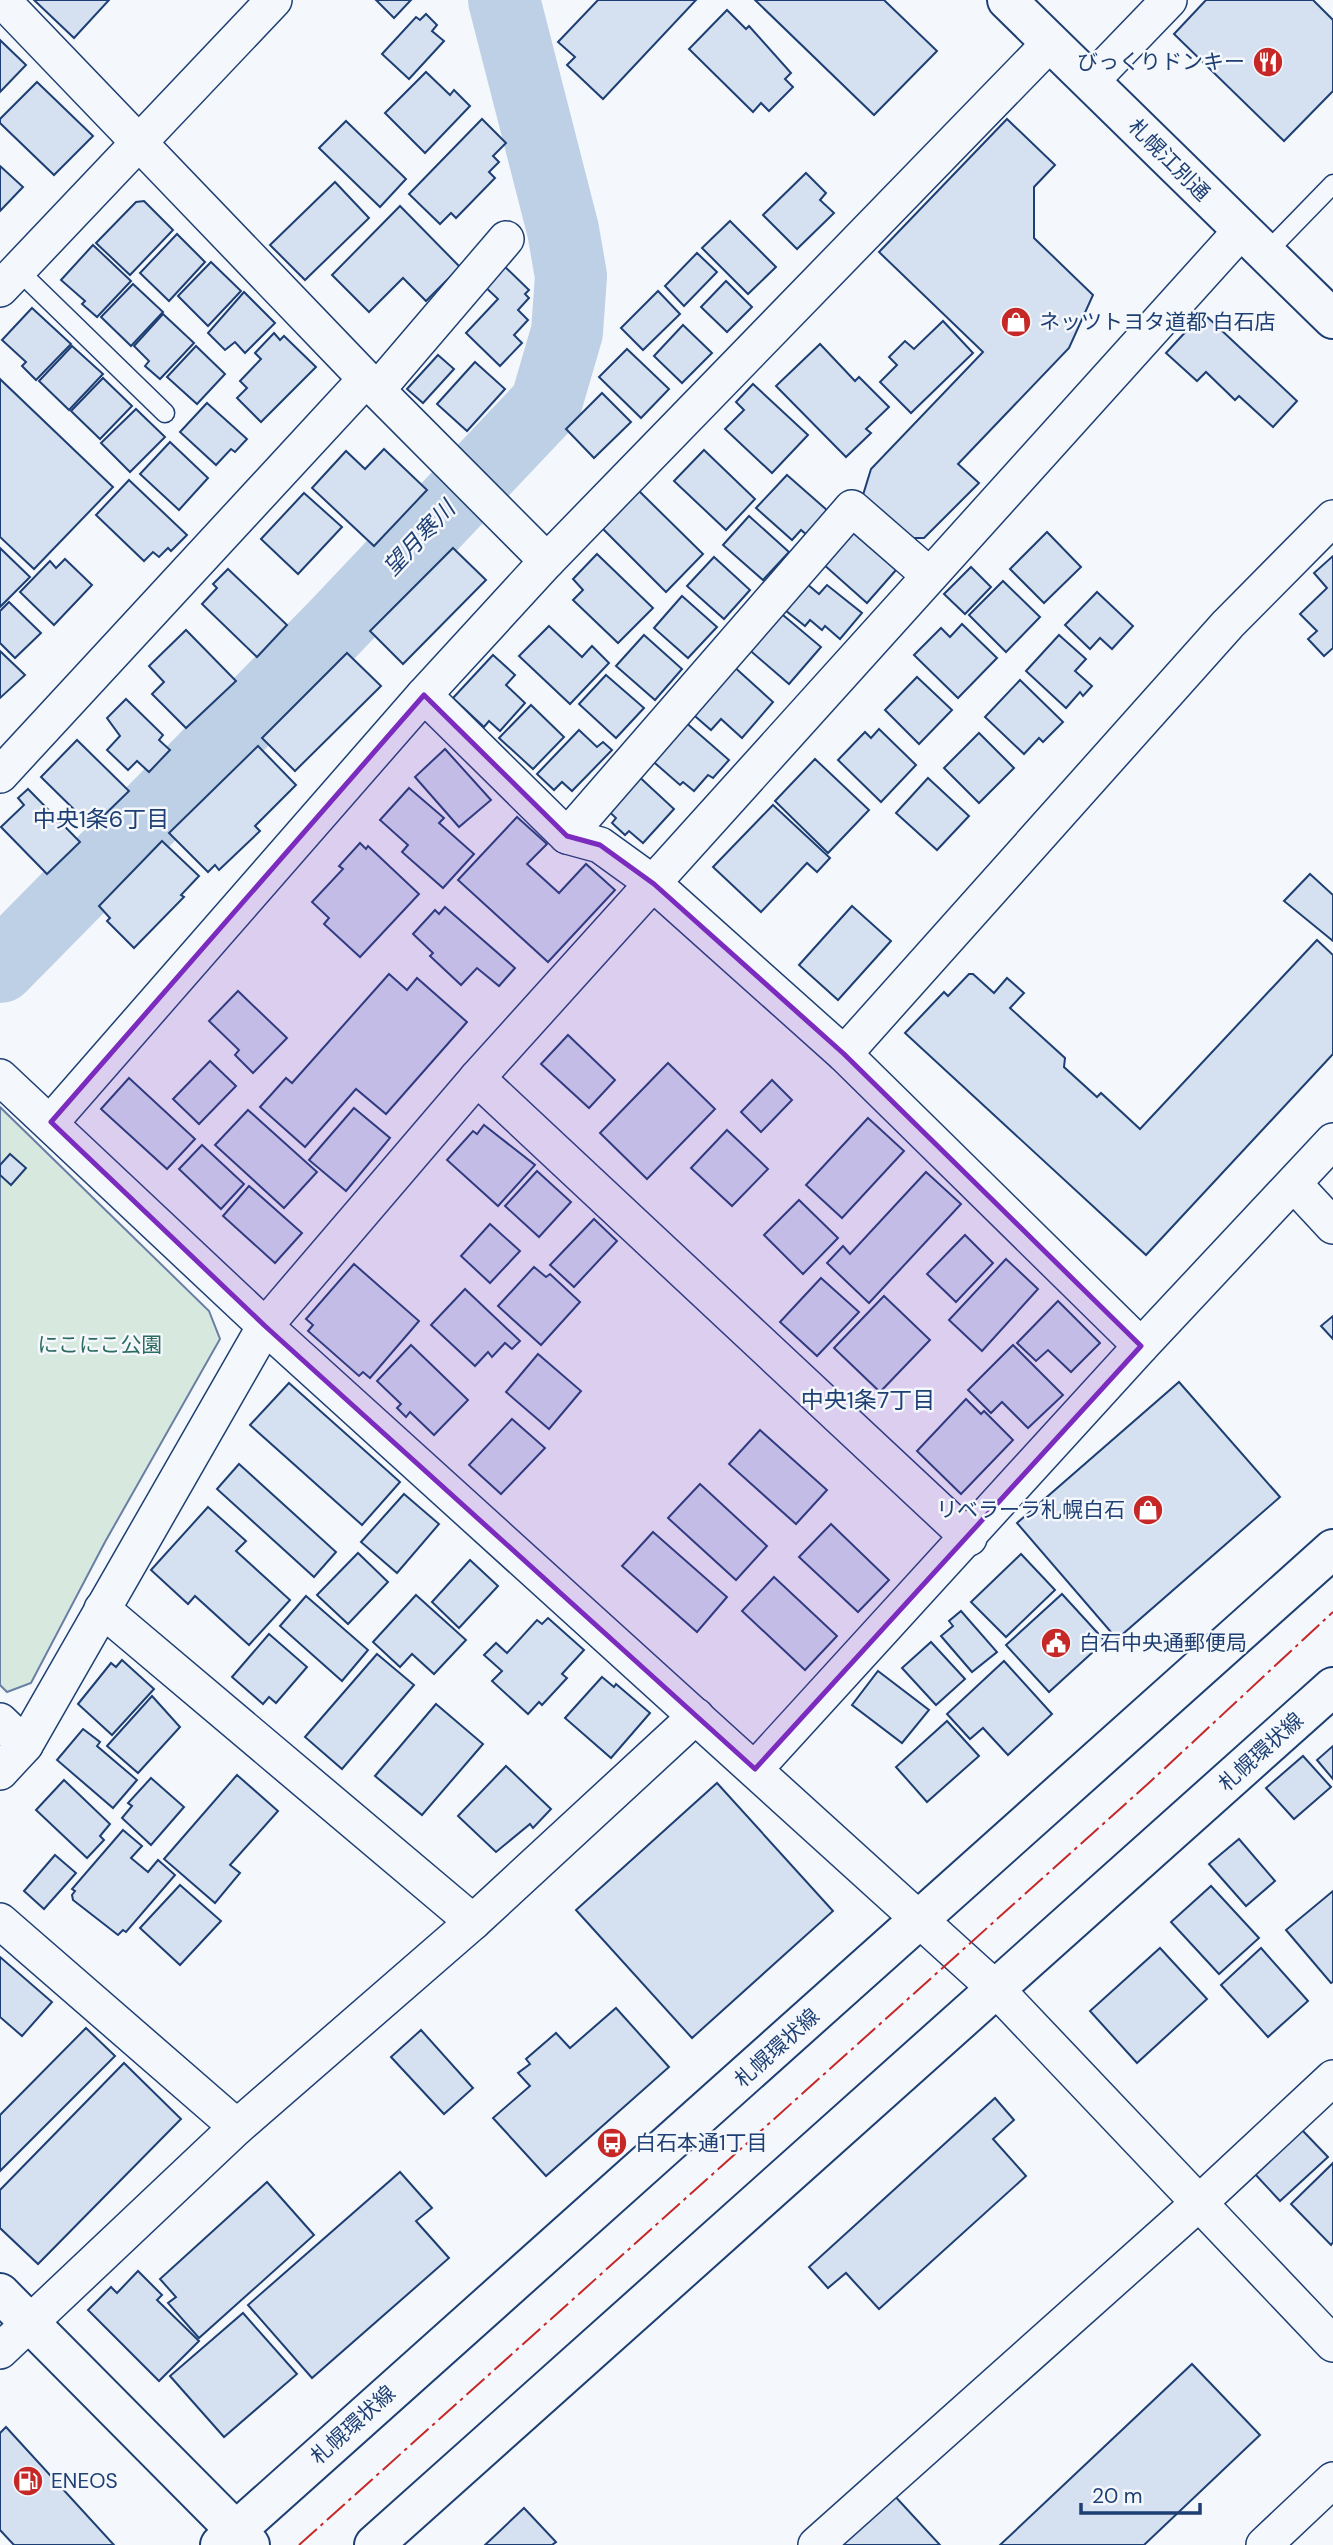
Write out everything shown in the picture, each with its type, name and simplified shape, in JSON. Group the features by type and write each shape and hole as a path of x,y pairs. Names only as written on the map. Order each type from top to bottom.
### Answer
{"main road":[{"name":"札幌江別通","path":"1007,0 1333,319"},
{"name":"札幌環状線","path":"235,2540 1333,1549"},
{"name":"札幌環状線","path":"374,2545 1333,1687"},
{"path":"0,2293 235,2540"}],"street":[{"path":"2,0 372,384 547,561"},
{"path":"9,280 274,0"},
{"path":"1090,82 1169,0"},
{"path":"51,1122 424,695 547,561 1051,42"},
{"path":"0,775 506,239"},
{"path":"0,1772 25,1745 265,1326 477,1079 929,575 1253,243"},
{"path":"567,836 852,508 929,575"},
{"path":"844,1054 1228,624 1333,518"},
{"path":"424,695 567,836 600,845 654,884 844,1054 1141,1346"},
{"path":"0,1077 51,1122 265,1326 922,1919 997,1990 1333,2344"},
{"path":"477,1079 969,1538"},
{"path":"755,1769 969,1538 1141,1346 1333,1141"},
{"path":"1294,1184 1333,1226"},
{"path":"102,1609 473,1922"},
{"path":"0,2351 32,2325 237,2127 473,1922 696,1716"},
{"path":"0,1721 25,1745"},
{"path":"0,1921 237,2127"},
{"path":"816,2545 1199,2203 1333,2078"},
{"path":"1264,2545 1333,2480"}],"lane":[{"path":"1253,243 1333,184"},
{"path":"9,280 165,413"}],"highlighted area":[{"path":"424,695 567,836 600,845 654,884 844,1054 1141,1346 755,1769 265,1326 51,1122"}],"green space":[{"name":"にこにこ公園","path":"0,1107 209,1311 220,1339 105,1542 31,1683 7,1692 0,1685"}],"building":[{"path":"34,0 109,0 74,38"},
{"path":"376,0 411,0 394,18"},
{"path":"598,0 696,0 603,99 567,65 575,57 558,42"},
{"path":"755,0 884,0 937,51 874,115"},
{"name":"びっくりドンキー","path":"1206,0 1313,0 1333,20 1333,91 1284,141 1174,34"},
{"path":"727,10 746,29 749,26 791,73 785,79 793,87 769,111 761,103 753,112 689,49"},
{"path":"426,14 437,25 432,31 444,41 409,79 382,54 416,17 420,20"},
{"path":"0,40 26,65 0,92"},
{"path":"426,72 450,95 454,90 470,106 425,153 385,113"},
{"path":"37,82 93,136 54,175 0,123 0,119"},
{"path":"482,119 506,143 493,156 499,162 489,172 495,178 456,218 451,213 440,224 409,194"},
{"name":"ネッツトヨタ道都 白石店","path":"1007,119 1055,165 1034,187 1034,238 1093,295 1069,348 958,464 979,483 924,538 908,538 863,495 871,469 983,352 879,252"},
{"path":"346,121 406,179 380,207 319,148"},
{"path":"0,166 23,187 0,211"},
{"path":"806,173 826,193 820,200 834,213 797,249 763,215"},
{"path":"335,182 369,218 305,280 270,245"},
{"path":"144,201 173,230 130,275 96,243 136,202"},
{"path":"400,206 460,267 426,301 403,278 369,312 332,275"},
{"path":"730,221 776,267 748,294 702,248"},
{"path":"177,234 205,262 169,301 140,273"},
{"path":"93,245 131,281 97,317 82,304 85,301 61,280"},
{"path":"697,253 717,272 684,306 665,286"},
{"path":"211,262 241,291 208,326 178,296"},
{"path":"500,262 529,290 525,294 529,298 518,310 528,320 514,335 522,343 500,366 466,333 498,299 481,283"},
{"path":"726,281 752,307 727,332 701,307"},
{"path":"133,284 163,312 131,346 101,317"},
{"path":"658,291 680,314 643,350 621,328"},
{"path":"244,292 275,323 245,353 235,342 225,350 208,333"},
{"path":"32,308 71,344 36,380 22,366 26,362 2,340"},
{"path":"1203,313 1297,401 1273,427 1239,396 1235,400 1206,372 1197,381 1166,353"},
{"path":"163,314 194,343 160,379 145,366 149,361 134,346"},
{"path":"943,321 973,353 911,413 880,382 897,365 889,357 905,341 914,349"},
{"path":"683,325 712,353 682,383 654,356"},
{"path":"274,333 280,340 284,336 316,367 261,422 237,398 247,388 240,381 261,359 255,353"},
{"path":"820,344 855,381 859,377 889,407 866,429 871,433 846,457 776,386"},
{"path":"72,346 103,374 69,410 39,381"},
{"path":"196,346 225,374 197,404 167,377"},
{"path":"627,349 669,389 641,418 599,377"},
{"path":"438,355 454,369 423,403 407,389"},
{"path":"475,362 505,389 467,431 437,404"},
{"path":"103,378 132,406 100,439 71,411"},
{"path":"0,379 113,487 34,569 0,537"},
{"path":"753,384 808,435 772,473 725,429 744,410 736,402"},
{"path":"602,393 631,422 594,458 566,429"},
{"path":"207,403 247,439 235,452 231,449 216,465 180,432"},
{"path":"136,409 165,437 130,472 101,443"},
{"path":"170,442 208,478 179,510 140,474"},
{"path":"384,449 427,490 374,546 312,488 346,451 365,469"},
{"path":"704,450 755,499 726,530 674,481"},
{"path":"787,475 828,511 807,535 801,530 792,540 756,508"},
{"path":"129,480 187,535 171,551 168,548 159,557 153,552 144,561 96,515"},
{"path":"637,489 703,554 666,592 600,526"},
{"path":"304,493 342,527 298,574 261,539"},
{"path":"749,516 789,552 763,580 723,545"},
{"path":"851,531 896,570 867,603 823,564"},
{"path":"1047,532 1081,567 1044,603 1010,569"},
{"path":"0,548 30,577 0,607"},
{"path":"453,548 486,580 403,664 370,631"},
{"path":"597,554 653,608 618,643 573,600 583,590 573,579"},
{"path":"1333,556 1333,648 1324,656 1308,639 1317,631 1300,614 1327,588 1314,573"},
{"path":"714,557 750,590 724,619 687,586"},
{"path":"65,559 92,585 54,625 20,592 50,561 56,568"},
{"path":"971,567 991,587 965,614 944,594"},
{"path":"228,569 287,625 257,657 202,604 217,588 213,584"},
{"path":"1003,581 1040,617 1006,652 969,615"},
{"path":"807,584 819,594 827,585 862,613 840,639 825,626 822,630 810,620 805,626 785,610"},
{"path":"1097,592 1133,626 1112,649 1100,638 1090,649 1065,625"},
{"path":"682,596 717,627 688,658 654,628"},
{"path":"9,602 41,633 15,658 0,643 0,611"},
{"path":"777,610 821,647 789,684 746,647"},
{"path":"962,624 997,658 958,698 914,655 941,628 950,637"},
{"path":"549,626 582,657 592,646 609,663 570,704 519,656"},
{"path":"186,630 236,681 186,728 152,694 164,682 149,666"},
{"path":"644,635 682,669 655,700 616,666"},
{"path":"1059,635 1086,659 1075,671 1092,686 1083,696 1080,692 1066,708 1026,671"},
{"path":"0,651 25,675 0,698"},
{"path":"347,653 381,686 295,771 262,738"},
{"path":"493,655 515,675 506,685 525,703 500,731 489,721 484,727 453,698"},
{"path":"731,664 773,702 742,738 721,719 711,730 689,711"},
{"path":"606,675 644,708 616,738 579,704"},
{"path":"917,677 952,710 919,744 885,710"},
{"path":"1020,680 1063,722 1043,742 1039,738 1024,754 985,717"},
{"path":"126,699 163,735 159,740 170,750 149,772 137,761 128,770 107,750 120,736 107,718"},
{"path":"531,705 564,737 533,769 499,738"},
{"path":"683,720 729,760 713,778 708,775 694,791 683,782 680,785 648,757"},
{"path":"879,729 916,765 881,802 838,760 865,732 871,738"},
{"path":"579,730 597,747 603,742 612,750 572,791 562,782 554,790 537,774"},
{"path":"979,733 1014,768 979,803 944,768"},
{"path":"77,740 129,791 92,827 41,777"},
{"path":"258,746 296,785 255,826 260,831 219,870 215,865 208,872 169,833"},
{"path":"445,749 491,800 459,827 415,777"},
{"path":"815,759 869,810 828,853 775,801"},
{"path":"634,772 674,809 643,843 629,831 625,835 612,823 616,818 603,806"},
{"path":"928,778 969,816 937,850 896,813"},
{"path":"409,788 444,818 439,823 474,854 443,888 402,852 408,845 380,820"},
{"path":"28,789 80,842 47,874 1,827 24,805 18,798"},
{"path":"773,805 830,858 817,872 807,863 761,912 713,867"},
{"path":"517,817 547,844 527,864 559,893 586,864 615,890 548,962 458,880"},
{"path":"162,841 199,876 181,895 184,897 134,948 107,921 110,918 99,906"},
{"path":"360,843 366,849 368,846 419,894 360,957 324,924 329,918 312,902 343,869 339,866"},
{"path":"1310,874 1333,895 1333,941 1284,901"},
{"path":"852,906 891,941 838,1000 799,965"},
{"path":"445,907 515,968 499,986 477,968 461,985 430,956 433,953 413,934 435,910 439,914"},
{"path":"1317,940 1333,955 1333,1054 1146,1255 905,1033 944,992 948,996 969,974 973,974 994,993 1007,978 1024,993 1010,1008 1065,1058 1064,1067 1097,1097 1101,1093 1140,1129"},
{"path":"389,974 407,990 417,978 467,1022 386,1114 356,1089 305,1147 260,1107 286,1078 292,1083"},
{"path":"238,991 287,1038 253,1073 235,1055 239,1050 209,1021"},
{"path":"568,1035 615,1080 589,1108 541,1064"},
{"path":"210,1061 236,1086 199,1124 173,1099"},
{"path":"668,1063 715,1109 647,1179 600,1133"},
{"path":"129,1078 195,1139 167,1169 101,1109"},
{"path":"772,1080 792,1100 761,1132 741,1112"},
{"path":"354,1108 390,1138 346,1191 309,1160"},
{"path":"248,1110 317,1172 284,1208 215,1145"},
{"path":"868,1118 904,1151 842,1218 806,1185"},
{"path":"484,1125 535,1165 498,1206 447,1160 473,1131 477,1134"},
{"path":"727,1130 768,1169 732,1206 691,1168"},
{"path":"202,1145 244,1184 221,1209 179,1169"},
{"path":"10,1154 26,1168 11,1185 0,1175 0,1165"},
{"path":"537,1171 571,1202 539,1237 505,1206"},
{"path":"926,1172 961,1204 869,1303 827,1263 843,1246 850,1254"},
{"path":"249,1186 302,1233 275,1263 223,1216"},
{"path":"799,1200 838,1238 803,1274 764,1235"},
{"path":"594,1219 617,1241 574,1287 550,1265"},
{"path":"490,1224 520,1251 490,1283 461,1256"},
{"path":"965,1235 993,1263 956,1302 927,1274"},
{"path":"1006,1259 1038,1289 982,1351 949,1320"},
{"path":"354,1264 419,1321 370,1378 363,1372 359,1376 308,1331 313,1325 306,1319"},
{"path":"534,1267 546,1277 550,1274 580,1302 541,1345 498,1306"},
{"path":"821,1278 859,1312 817,1356 780,1322"},
{"path":"465,1289 520,1341 512,1349 505,1343 492,1357 488,1352 475,1366 431,1325"},
{"path":"884,1296 930,1340 880,1392 834,1348"},
{"path":"1058,1301 1100,1343 1071,1372 1048,1350 1036,1361 1017,1343"},
{"path":"1333,1316 1333,1339 1321,1326"},
{"path":"411,1345 468,1400 434,1435 410,1412 406,1417 397,1408 401,1404 377,1381"},
{"path":"1013,1345 1063,1395 1028,1428 1002,1402 991,1413 968,1390"},
{"path":"538,1354 581,1391 549,1429 506,1392"},
{"name":"リベラーラ札幌白石","path":"1179,1382 1280,1497 1117,1639 1017,1523"},
{"path":"289,1383 400,1482 362,1525 250,1425"},
{"path":"966,1399 981,1414 984,1411 1013,1440 961,1494 917,1451"},
{"path":"512,1419 545,1448 501,1494 469,1465"},
{"path":"760,1430 827,1490 796,1524 729,1464"},
{"path":"239,1464 336,1552 314,1577 217,1489"},
{"path":"700,1484 767,1546 736,1580 668,1518"},
{"path":"404,1494 439,1524 397,1573 361,1542"},
{"path":"208,1507 246,1541 236,1551 290,1600 249,1645 195,1596 188,1604 151,1570"},
{"path":"831,1524 889,1580 858,1612 799,1557"},
{"path":"653,1532 727,1597 697,1632 622,1566"},
{"path":"358,1553 388,1582 348,1624 317,1595"},
{"path":"1021,1554 1055,1590 1006,1637 971,1602"},
{"path":"470,1560 498,1586 459,1628 432,1602"},
{"path":"774,1577 837,1636 805,1670 742,1611"},
{"path":"1062,1594 1105,1641 1049,1692 1006,1645"},
{"path":"416,1595 466,1640 434,1674 412,1654 400,1667 373,1642"},
{"path":"306,1596 368,1650 342,1681 280,1626"},
{"path":"961,1611 997,1652 972,1672 941,1636 953,1626 949,1621"},
{"path":"548,1618 584,1650 562,1674 567,1678 542,1705 539,1702 528,1714 492,1681 502,1671 484,1655 496,1643 507,1653 537,1620 542,1624"},
{"path":"269,1634 307,1667 276,1703 269,1697 263,1704 232,1677"},
{"path":"931,1642 965,1679 936,1705 902,1668"},
{"path":"377,1654 414,1685 342,1769 305,1737"},
{"path":"122,1660 154,1689 112,1735 78,1704 111,1663 116,1667"},
{"path":"1004,1661 1052,1714 1008,1755 983,1728 970,1739 947,1714"},
{"path":"878,1671 929,1710 902,1743 852,1705"},
{"path":"602,1677 614,1687 616,1684 650,1713 611,1758 565,1718"},
{"path":"152,1696 180,1727 138,1773 107,1746"},
{"path":"436,1704 483,1744 422,1815 375,1776"},
{"path":"947,1721 979,1756 927,1802 896,1767"},
{"path":"83,1729 100,1742 97,1746 137,1780 113,1808 57,1760"},
{"path":"1333,1746 1333,1779 1317,1760"},
{"path":"1303,1756 1331,1787 1294,1819 1266,1788"},
{"path":"506,1766 551,1809 533,1828 530,1824 496,1852 458,1816"},
{"path":"237,1775 278,1811 230,1865 240,1873 215,1903 164,1859"},
{"path":"151,1778 184,1807 151,1845 122,1818 132,1806 128,1803"},
{"path":"64,1780 110,1824 100,1836 104,1840 87,1858 36,1810"},
{"path":"717,1783 833,1911 692,2038 576,1910"},
{"path":"123,1830 142,1846 131,1858 148,1872 158,1860 175,1875 126,1932 123,1930 118,1935 73,1900 75,1891 72,1889"},
{"path":"1239,1839 1275,1881 1246,1906 1209,1864"},
{"path":"55,1855 76,1873 44,1909 24,1891"},
{"path":"180,1885 221,1921 180,1965 140,1928"},
{"path":"1211,1886 1259,1938 1219,1974 1171,1922"},
{"path":"1333,1891 1333,1982 1331,1983 1286,1930"},
{"path":"1160,1948 1207,1999 1137,2063 1090,2011"},
{"path":"1261,1948 1308,2001 1268,2037 1221,1985"},
{"path":"0,1957 52,2002 22,2036 0,2017"},
{"path":"616,2008 669,2067 546,2176 493,2118 530,2086 518,2073 530,2064 526,2059 556,2033 570,2048"},
{"path":"86,2028 115,2056 0,2171 0,2115"},
{"path":"421,2030 473,2088 444,2114 391,2057"},
{"path":"124,2063 181,2119 38,2264 0,2228 0,2190"},
{"path":"995,2098 1014,2120 993,2139 1026,2176 879,2309 846,2273 828,2288 809,2267"},
{"path":"1302,2130 1328,2157 1280,2201 1255,2174"},
{"path":"1333,2163 1333,2242 1331,2245 1291,2204"},
{"path":"400,2172 432,2208 416,2221 449,2258 312,2378 248,2305"},
{"path":"267,2182 314,2235 199,2338 168,2303 176,2297 160,2279"},
{"path":"138,2271 162,2295 157,2300 199,2341 159,2381 88,2310 111,2287 117,2293"},
{"path":"243,2313 297,2374 224,2437 170,2376"},
{"path":"1192,2364 1260,2435 1144,2545 1000,2545"},
{"name":"ENEOS","path":"6,2427 114,2545 14,2545 0,2530 0,2433"},
{"path":"892,2493 940,2545 843,2545 840,2542"},
{"path":"524,2508 556,2542 552,2545 485,2545"}],"waterway":[{"name":"望月寒川","path":"0,967 334,628 546,404 567,332 571,276 563,230 504,0"}],"power":[{"path":"299,2545 1151,1781 1333,1612"}],"place":[{"name":"びっくりドンキー","path":"1268,62"},
{"name":"ネッツトヨタ道都 白石店","path":"1016,322"},
{"name":"リベラーラ札幌白石","path":"1148,1510"},
{"name":"白石中央通郵便局","path":"1056,1643"},
{"name":"白石本通1丁目","path":"612,2143"},
{"name":"ENEOS","path":"28,2481"}],"district":[{"name":"中央1条6丁目","path":"101,819"},
{"name":"中央1条7丁目","path":"868,1400"}]}
